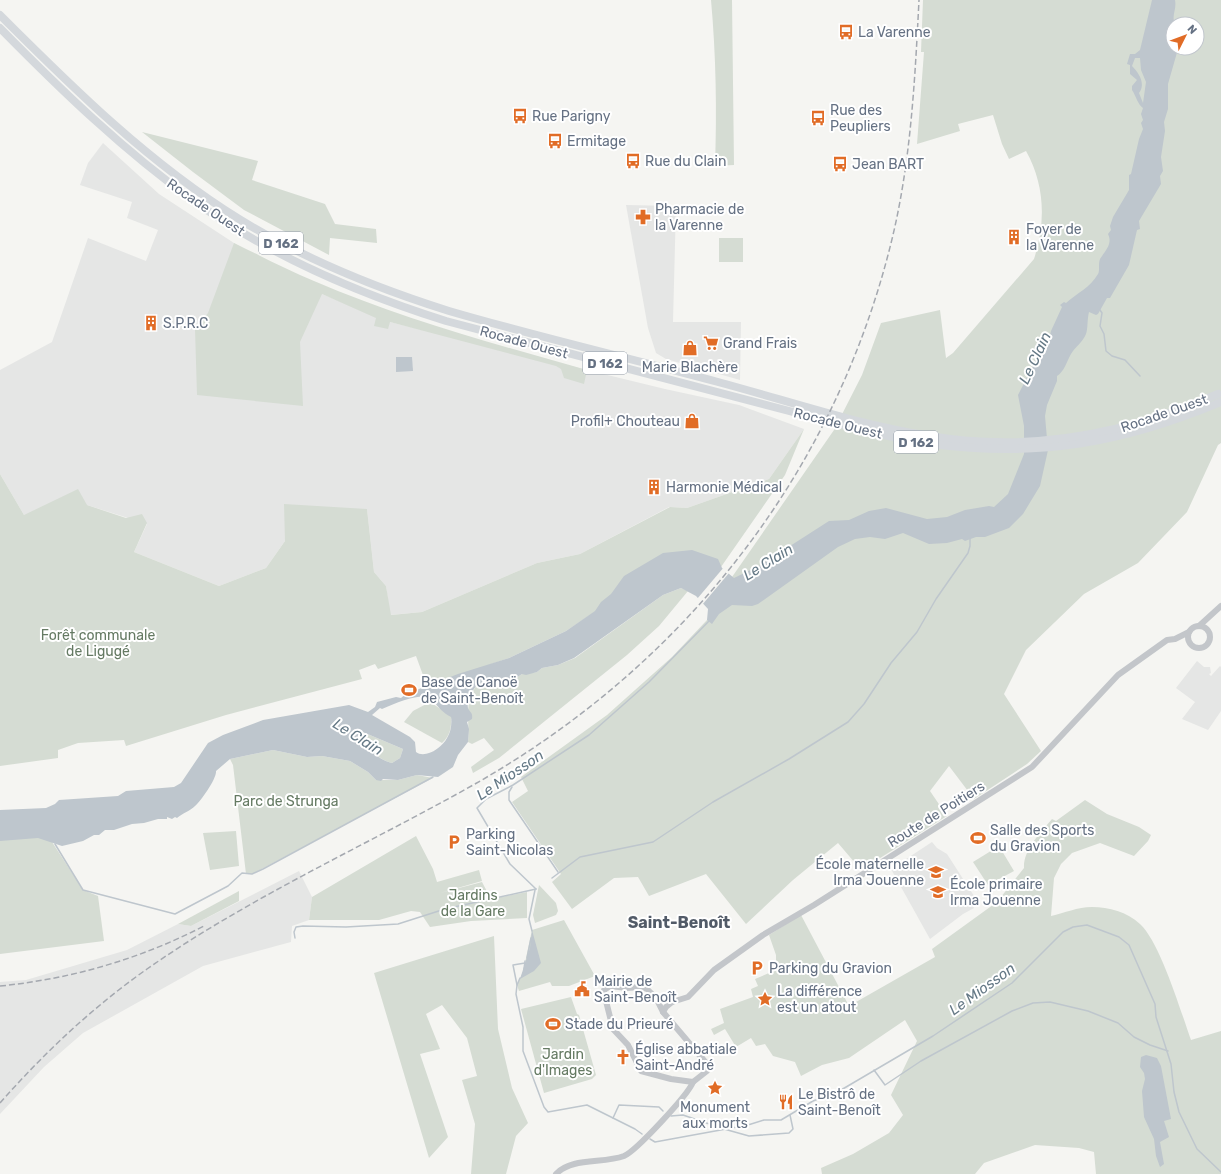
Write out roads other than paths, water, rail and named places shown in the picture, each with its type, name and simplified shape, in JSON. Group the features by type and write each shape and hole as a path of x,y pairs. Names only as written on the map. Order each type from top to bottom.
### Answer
{"main road":[{"name":"Rocade Ouest","path":"0,15 90,104 160,164 239,219 282,244 326,265 407,298 463,315 747,390 814,414"},
{"name":"Rocade Ouest","path":"0,28 84,112 153,170 194,201 235,228 278,253 322,275 403,308 446,321 837,420 896,438 931,444 1051,448 1161,425 1219,398"}],"street":[{"path":"1190,644 1188,640 1189,632 1192,628 1198,626 1212,616 1221,606"},
{"path":"1175,639 1198,648 1206,646 1210,638 1209,633 1212,616"},
{"path":"1198,626 1204,628 1209,633"},
{"name":"Route de Poitiers","path":"663,1012 672,1002 688,997 714,970 763,935 799,912 814,905 1032,767 1118,675 1167,640 1175,639 1189,632"},
{"path":"556,1174 565,1167 571,1165 609,1160 629,1153 678,1103 690,1089 693,1082 699,1078 708,1067 663,1012 656,998 647,989 641,987 628,988 610,986 604,990 613,1029 628,1045 641,1071 671,1079 693,1082"},
{"path":"656,998 672,1002"}],"water":[{"name":"Le Clain","path":"1152,0 1175,0 1174,16 1165,16 1165,56 1176,56 1168,84 1168,109 1164,122 1165,131 1161,157 1163,171 1160,176 1161,184 1139,221 1140,229 1137,230 1129,265 1110,298 1107,298 1098,314 1096,315 1089,312 1085,337 1073,351 1063,369 1057,376 1057,381 1047,405 1045,416 1048,450 1040,486 1023,514 1009,528 985,537 976,537 965,541 962,539 947,543 929,544 903,533 885,539 870,537 855,539 838,547 758,604 752,606 732,605 719,614 712,624 707,620 708,609 696,596 681,588 663,595 574,658 558,665 542,668 537,672 526,675 522,674 513,680 489,683 488,687 486,687 485,683 478,684 468,701 468,708 472,714 472,719 467,722 469,729 468,742 458,755 453,767 438,777 417,775 398,780 383,779 381,781 376,780 368,772 350,761 322,756 307,757 273,750 230,759 216,771 216,774 205,795 198,803 177,818 175,817 172,819 167,817 167,819 158,819 144,823 132,824 114,830 105,830 99,835 94,835 83,841 62,846 38,838 0,841 0,810 46,808 55,804 59,800 118,796 126,791 174,787 181,783 208,743 223,735 263,720 349,705 368,712 375,707 377,702 396,697 401,698 406,694 458,674 509,658 566,631 595,611 601,602 611,594 624,576 663,553 692,550 718,559 722,568 734,578 759,566 829,521 849,520 869,511 886,508 927,519 947,517 965,510 989,506 994,507 1008,494 1024,454 1024,426 1018,395 1038,356 1048,344 1051,331 1062,307 1060,305 1064,302 1066,303 1087,287 1098,274 1100,259 1110,241 1108,234 1111,230 1110,226 1113,217 1129,190 1129,175 1131,174 1139,139 1143,129 1141,114 1143,108 1138,103 1132,90 1132,86 1137,80 1130,74 1130,65 1127,64 1130,54 1135,54 1140,50","holes":["1135,58 1140,58 1141,70 1146,82 1143,103 1139,93 1142,82 1132,66","429,692 432,697 435,697 432,699 438,707 451,717 451,728 445,742 437,749 428,753 420,754 416,752 415,742 410,737 372,715 380,708 382,709 398,702 422,696 429,696","358,730 403,749 400,758 392,763 381,759 370,751 362,741"]},
{"path":"396,357 412,357 413,371 396,372"},
{"path":"532,930 541,963 534,971 520,979 530,948"},
{"path":"1146,1055 1157,1058 1161,1066 1171,1119 1164,1121 1169,1137 1160,1142 1164,1164 1160,1167 1156,1156 1154,1139 1144,1117 1142,1091 1145,1079 1144,1073 1140,1067 1141,1057"}],"waterway":[{"path":"1100,310 1102,313 1100,326 1104,334 1106,351 1112,356 1125,360 1140,376"},
{"path":"552,878 580,857 653,842 713,802 789,759 848,722 864,704 891,663 917,632 936,599 968,553 970,538"},
{"name":"Le Miosson","path":"536,889 510,864 477,808 486,799 513,785 589,735 649,682 709,621"},
{"path":"55,844 83,890 175,914 228,886 242,873 252,874 263,869 433,777"},
{"path":"512,787 509,792 509,800 558,872"},
{"path":"295,938 294,932 296,927 346,927 398,924 445,909 536,889"},
{"name":"Le Miosson","path":"532,931 529,919 535,890"},
{"name":"Le Miosson","path":"650,1139 655,1142 748,1125 764,1120 781,1120 813,1101 841,1090 933,1036 1012,983 1063,932 1073,927 1087,925 1119,937 1129,945 1155,1004 1156,1017 1171,1064 1174,1092 1179,1112 1197,1149 1221,1172"},
{"name":"Le Miosson","path":"527,958 531,938"},
{"name":"Le Miosson","path":"524,969 525,961"},
{"path":"517,985 513,965 525,963"},
{"name":"Le Miosson","path":"520,978 517,985 516,994 523,1027 523,1051 544,1107 548,1112 587,1105 642,1134"},
{"path":"874,1070 885,1085 921,1061 1012,1011 1033,1003 1050,1002 1088,1011 1118,1023 1134,1037 1150,1045 1168,1051"},
{"path":"613,1118 619,1105 659,1107 663,1111"},
{"path":"671,1116 683,1115 721,1128"},
{"path":"724,1129 749,1136 789,1133 793,1129 790,1115"}],"railway":[{"path":"0,1103 34,1066 88,1015 147,969 185,944 264,897 466,789 544,741 615,686 681,625 739,557 790,484 832,406 867,323 893,235 904,177 914,89 919,0"},
{"path":"0,986 27,983 79,973 105,966 130,958 180,938 204,926"}],"place":[{"name":"La Varenne","path":"846,32"},
{"name":"Rue Parigny","path":"520,116"},
{"name":"Rue des Peupliers","path":"818,118"},
{"name":"Ermitage","path":"555,141"},
{"name":"Rue du Clain","path":"633,161"},
{"name":"Jean BART","path":"840,164"},
{"name":"Pharmacie de la Varenne","path":"643,217"},
{"name":"Foyer de la Varenne","path":"1014,237"},
{"name":"S.P.R.C","path":"151,323"},
{"name":"Grand Frais","path":"711,343"},
{"name":"Marie Blachère","path":"690,348"},
{"name":"Profil+ Chouteau","path":"692,421"},
{"name":"Harmonie Médical","path":"654,487"},
{"name":"Base de Canoë de Saint-Benoît","path":"409,690"},
{"name":"Salle des Sports du Gravion","path":"978,838"},
{"name":"Parking Saint-Nicolas","path":"454,842"},
{"name":"École maternelle Irma Jouenne","path":"936,872"},
{"name":"École primaire Irma Jouenne","path":"938,892"},
{"name":"Parking du Gravion","path":"757,968"},
{"name":"Mairie de Saint-Benoît","path":"582,989"},
{"name":"La différence est un atout","path":"765,999"},
{"name":"Stade du Prieuré","path":"553,1024"},
{"name":"Église abbatiale Saint-André","path":"623,1057"},
{"name":"Monument aux morts","path":"715,1088"},
{"name":"Le Bistrô de Saint-Benoît","path":"786,1102"}],"district":[{"name":"Saint-Benoît","path":"679,922"}],"park label":[{"name":"Forêt communale de Ligugé","path":"98,644"},
{"name":"Parc de Strunga","path":"286,801"},
{"name":"Jardins de la Gare","path":"473,904"},
{"name":"Jardin d'Images","path":"563,1062"}]}
